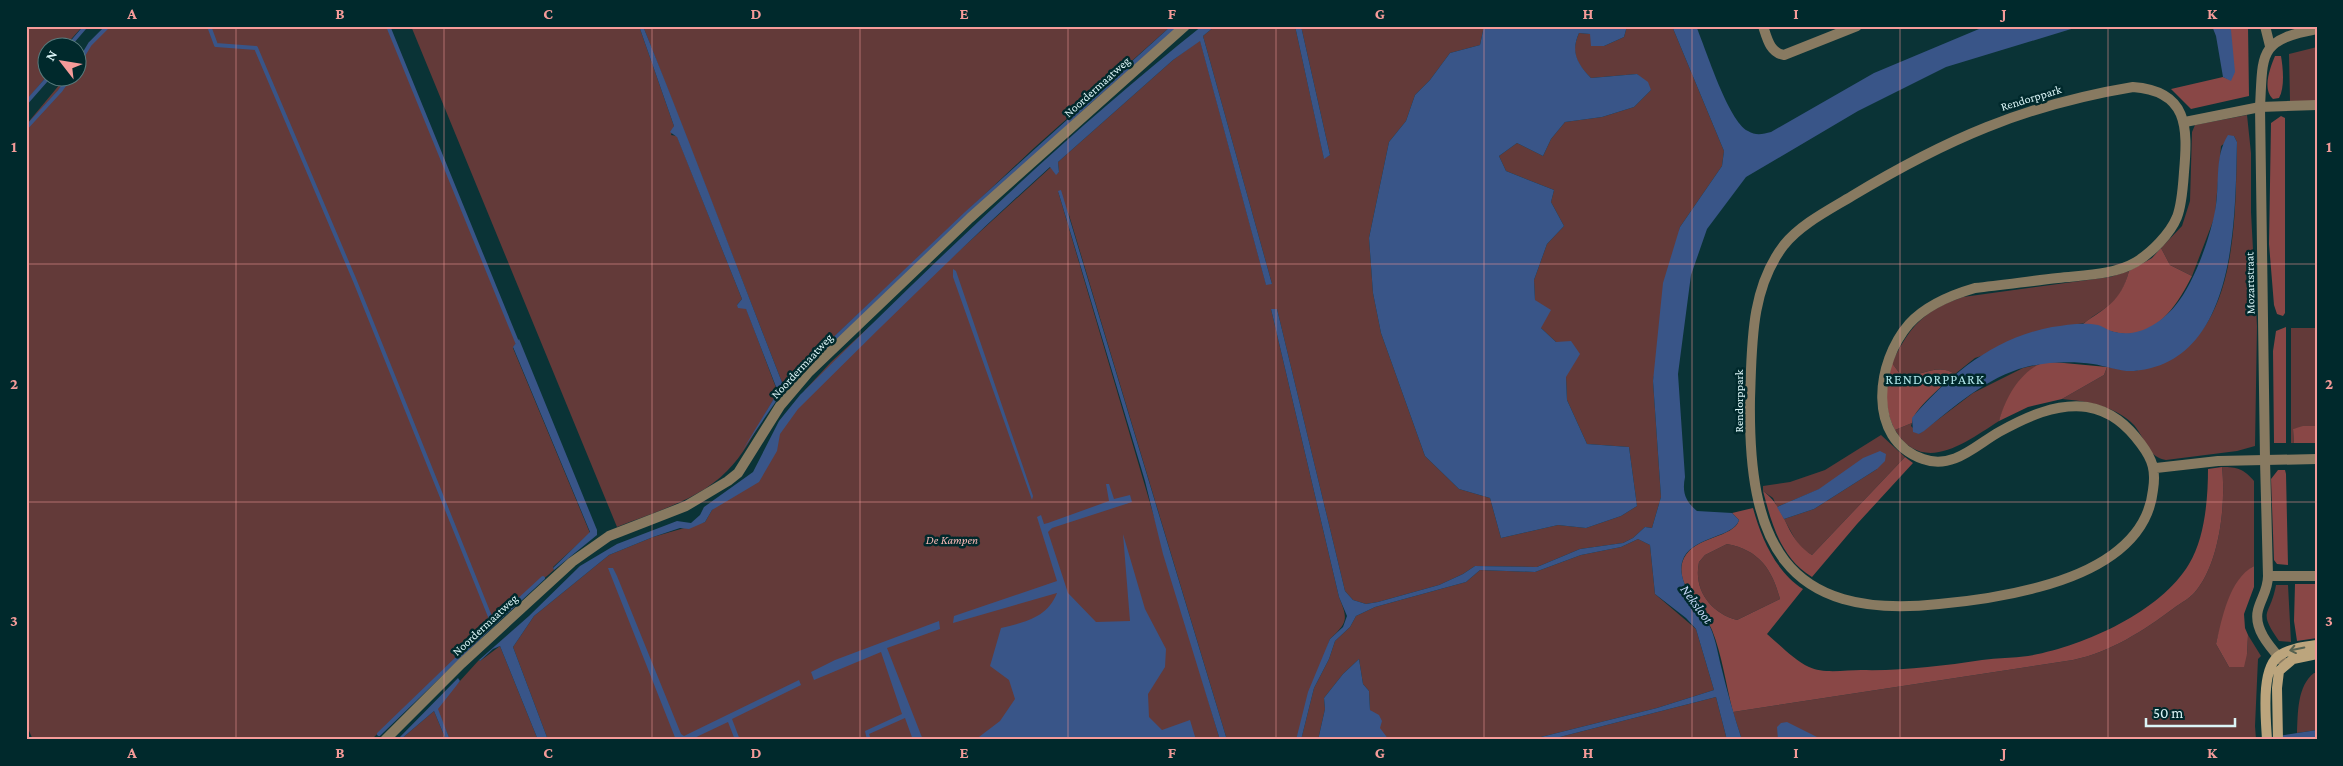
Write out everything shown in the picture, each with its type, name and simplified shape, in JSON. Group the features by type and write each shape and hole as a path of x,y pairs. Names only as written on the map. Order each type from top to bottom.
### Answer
{"main road":[{"path":"2267,737 2267,675 2278,655 2292,649 2317,645"},
{"path":"2278,736 2277,688 2279,671 2293,659 2317,654"}],"street":[{"name":"Noordermaatweg","path":"385,740 461,664 572,562 609,536 686,506 738,473 780,406 808,373 970,218 1186,26"},
{"path":"1763,26 1771,48 1774,52 1784,55 1857,26"},
{"path":"2265,26 2270,46 2292,34 2317,29"},
{"name":"Mozartstraat","path":"2270,46 2263,60 2260,107 2268,588 2258,608 2257,617 2260,630 2285,665"},
{"name":"Rendorppark","path":"2156,468 2152,501 2136,535 2096,565 2069,578 2038,588 1996,596 1909,608 1857,604 1831,596 1808,585 1795,573 1783,560 1767,530 1757,493 1752,457 1750,412 1753,338 1761,288 1768,269 1787,242 1821,216 1905,165 1946,144 1992,123 2021,113 2076,98 2133,87 2147,88 2168,97 2175,104 2184,122"},
{"path":"2317,105 2260,107 2184,122 2184,170 2177,218 2164,236 2147,254 2121,269 1975,288 1956,294 1927,308 1909,325 1895,347 1882,385 1884,419 1892,437 1905,450 1920,458 1934,462 1961,456 1997,432 2027,418 2055,408 2072,406 2092,408 2118,420 2138,440 2156,468 2218,461 2317,459"},
{"path":"2268,576 2317,576"}],"green space":[{"path":"26,26 83,26 72,38 38,38 38,87 26,101"},
{"path":"105,26 388,26 517,342 513,348 590,533 553,567 554,570 493,622 371,740 33,740 26,724 26,125 57,88 88,88 88,47"},
{"path":"411,26 639,26 674,126 671,135 677,136 742,299 737,305 746,308 778,393 735,463 716,481 690,498 617,527"},
{"path":"643,26 1171,26 1034,148 783,385"},
{"name":"De Kampen","path":"1215,26 1295,26 1324,158 1330,155 1301,26 1484,26 1480,45 1450,53 1430,80 1415,95 1406,121 1389,142 1369,238 1373,293 1381,333 1425,456 1459,489 1490,498 1501,538 1558,525 1586,528 1621,516 1637,506 1629,447 1587,444 1567,400 1566,377 1556,342 1541,328 1535,300 1534,280 1547,244 1564,226 1551,202 1554,190 1506,171 1499,156 1517,143 1543,156 1551,139 1565,122 1602,117 1634,107 1651,90 1637,74 1591,78 1576,58 1575,46 1579,33 1590,34 1604,46 1624,37 1627,26 1672,26 1724,151 1722,166 1680,227 1653,381 1661,497 1652,528 1645,527 1633,538 1623,543 1580,549 1537,567 1475,566 1439,585 1378,602 1366,604 1353,600 1345,591 1277,309 1271,309 1345,620 1330,639 1296,740 1227,740 1069,215 1058,191 1220,740 548,740 513,647 534,616 609,555 653,537 705,522 712,510 758,469 805,390 831,362 869,327 948,261 1051,167 1056,174 1059,172 1058,162 1173,60 1200,40 1266,284 1272,284 1203,36"},
{"path":"2317,47 2317,101 2290,101 2289,54"},
{"path":"2247,115 2251,153 2251,212 2257,326 2255,446 2237,451 2166,460 2155,455 2147,447 2134,425 2119,413 2091,403 2062,399 2104,375 2107,367 2128,371 2139,370 2184,350 2204,328 2218,301 2227,270 2233,236 2237,142 2234,136 2221,146 2215,216 2192,276 2170,265 2161,248 2182,226 2190,201 2192,132 2195,125"},
{"path":"2129,271 2123,287 2116,298 2106,308 2086,322 1975,358 1955,374 1949,371 1936,370 1903,378 1892,363 1905,339 1919,321 1949,302 1963,297 2110,277"},
{"path":"2291,328 2317,328 2317,426 2293,429 2294,443 2291,443"},
{"path":"2041,364 2015,389 1999,421 1959,445 1945,451 1932,453 1918,451 1906,444 1895,430 1912,423 1911,426 1919,434 1973,393 2023,368"},
{"path":"1881,435 1905,457 1812,555 1800,548 1784,519 1814,509 1877,469 1841,475 1820,489 1777,507 1773,498 1763,491 1763,486 1790,482 1825,470"},
{"path":"2222,467 2240,470 2254,481 2254,566 2240,580 2235,590 2225,613 2216,644 2229,667 2247,654 2248,635 2261,656 2258,659 2256,739 1742,740 1733,712 2073,660 2100,652 2126,640 2188,598 2204,580 2216,549 2222,515"},
{"path":"1638,539 1650,545 1655,594 1696,629 1714,690 1657,708 1529,740 1389,740 1381,732 1370,710 1369,691 1363,684 1359,659 1343,674 1324,698 1325,709 1318,740 1301,740 1314,688 1329,659 1335,641 1350,627 1356,616 1375,607 1466,582 1480,570 1535,572 1581,555 1621,547"},
{"path":"1727,544 1748,551 1762,562 1773,579 1780,599 1737,620 1719,612 1712,606 1706,599 1699,582 1699,562 1705,555"},
{"path":"2276,585 2288,585 2291,642 2279,641 2268,623 2267,613"},
{"path":"500,646 538,740 450,740 437,709 439,704 479,660"},
{"path":"2317,673 2317,730 2297,733 2301,692 2308,678"},
{"path":"1716,697 1727,740 1548,740"},
{"path":"434,711 446,740 400,740"}],"shaded area":[{"path":"2229,26 2248,26 2249,96 2191,109 2171,89 2223,77 2231,80"},
{"path":"2275,56 2281,56 2283,83 2279,98 2273,99 2267,84"},
{"path":"2281,116 2285,118 2285,313 2283,316 2277,314 2274,305 2269,244 2271,123"},
{"path":"2161,248 2170,265 2192,276 2174,306 2158,323 2137,333 2125,334 2083,324 2112,303 2121,290 2129,271 2152,258"},
{"path":"2286,327 2286,443 2274,443 2273,351 2276,331"},
{"path":"1892,363 1903,378 1936,370 1949,371 1955,374 1923,404 1917,411 1912,423 1895,430 1887,405 1888,381"},
{"path":"2042,363 2107,367 2104,375 2062,399 2028,407 1999,421 2009,396 2025,374"},
{"path":"2303,426 2317,426 2317,443 2294,443 2293,429"},
{"path":"1905,457 1913,463 1812,577 1801,569 1779,540 1763,491 1777,506 1796,541 1812,555"},
{"path":"2222,467 2223,498 2216,549 2204,580 2188,598 2126,640 2100,652 2073,660 1733,712 1712,630 1690,596 1682,577 1681,567 1689,551 1697,545 1736,526 1739,520 1732,513 1753,508 1760,531 1777,564 1793,582 1803,589 1767,634 1803,664 1815,669 1828,671 1892,670 2028,656 2071,645 2118,625 2159,598 2176,582 2189,564 2199,542 2206,505 2208,469","holes":["1727,544 1748,551 1762,562 1773,579 1780,599 1737,620 1719,612 1706,599 1699,582 1698,572 1699,562 1705,555"]},
{"path":"2278,470 2285,470 2286,474 2288,565 2277,564 2274,560 2271,479"},
{"path":"2254,566 2254,587 2244,614 2245,628 2248,635 2244,667 2229,667 2216,644 2221,623 2228,600 2238,580"},
{"path":"2295,584 2317,584 2317,638 2297,641 2294,621"}],"water":[{"path":"639,26 643,26 783,385 965,212 1171,26 1179,26 1090,104 798,376 779,397 742,451 778,392 746,309 738,308 737,305 742,299 677,137 670,132 674,126"},
{"path":"1202,26 1215,26 1203,36 1272,284 1266,285 1200,41 1173,60 1058,162 1059,172 1056,175 1050,167 1018,196 922,286 798,409 780,434 777,451 759,482 712,510 705,522 689,529 680,528 653,537 609,555 534,616 513,647 548,740 538,740 500,646 479,660 529,616 580,566 617,544 677,521 691,523 700,515 704,507 753,472 779,421 800,395 897,299 1046,159 1149,69"},
{"path":"1295,26 1301,26 1330,155 1324,159"},
{"path":"1484,26 1627,26 1624,37 1604,46 1591,46 1590,34 1579,33 1575,46 1577,58 1582,68 1591,78 1637,74 1648,82 1651,90 1634,107 1602,117 1565,122 1551,139 1543,156 1517,143 1499,156 1506,171 1554,190 1551,202 1564,226 1547,244 1534,280 1535,300 1551,310 1541,328 1556,342 1571,341 1580,354 1566,377 1567,400 1587,444 1629,447 1637,506 1621,516 1586,528 1558,525 1501,538 1490,498 1459,489 1425,456 1381,333 1373,293 1369,238 1389,142 1406,121 1415,95 1430,80 1450,53 1480,45"},
{"path":"1672,26 1696,26 1718,83 1733,114 1740,125 1748,131 1760,134 1771,132 1874,73 1979,29 1988,26 2081,26 1946,67 1858,111 1746,177 1707,229 1691,275 1678,374 1685,477 1684,492 1687,500 1697,511 1732,513 1739,520 1736,526 1730,530 1690,550 1684,557 1681,566 1685,585 1713,634 1742,740 1727,740 1716,697 1548,740 1529,740 1657,708 1714,690 1696,629 1686,618 1655,594 1650,545 1638,539 1621,547 1581,555 1535,572 1480,570 1466,582 1375,607 1356,616 1350,627 1335,641 1329,659 1314,688 1301,740 1296,740 1308,692 1330,639 1343,627 1347,616 1339,597 1271,309 1277,309 1345,591 1353,600 1366,604 1378,602 1439,585 1475,566 1537,567 1580,549 1623,543 1633,538 1645,527 1652,528 1661,497 1653,381 1663,283 1680,227 1722,166 1724,151"},
{"path":"2212,26 2229,26 2231,30 2235,72 2231,81 2223,77 2216,36"},
{"path":"2228,135 2234,136 2237,142 2235,208 2231,245 2224,281 2212,314 2194,342 2168,362 2134,371 2124,371 2077,362 2051,363 2026,367 1984,385 1924,431 1919,434 1913,432 1912,418 1941,387 1974,360 2011,340 2031,332 2052,327 2081,324 2098,325 2115,332 2132,333 2148,328 2163,318 2175,306 2188,287 2208,238 2216,206 2220,154"},
{"path":"1061,190 1227,740 1220,740 1163,554 1145,481 1058,191"},
{"path":"953,269 956,271 1033,496 1032,500 953,277"},
{"path":"519,339 597,530 597,535 554,570 553,568 590,532 513,347"},
{"path":"1880,451 1886,454 1885,461 1877,469 1814,509 1784,519 1777,507 1819,489 1863,458"},
{"path":"1106,484 1109,484 1114,499 1130,495 1132,502 1052,528 1048,532 1068,593 1096,622 1130,621 1123,534 1145,609 1166,649 1165,667 1148,694 1149,717 1162,730 1190,720 1196,740 975,740 1000,721 1015,699 1009,680 990,666 1001,628 1034,618 1047,608 1057,593 953,623 954,616 1057,581 1037,517 1041,515 1044,524 1109,501"},
{"path":"608,568 613,568 617,576 681,734 684,736 799,680 801,685 732,719 740,740 735,740 728,722 690,740 676,740"},
{"path":"939,621 940,629 887,648 923,740 913,740 905,718 869,734 871,740 867,740 865,731 902,714 881,652 814,680 811,672 835,660"},
{"path":"1359,659 1363,684 1369,691 1370,710 1379,715 1382,721 1380,728 1389,740 1318,740 1325,709 1324,698 1343,674"},
{"path":"458,678 460,681 438,709 450,740 446,740 434,711 400,740 397,740"},
{"path":"1787,722 1823,740 1778,740 1777,727 1781,723"},
{"path":"2317,730 2317,740 2252,740"}],"waterway":[{"path":"76,38 86,26"},
{"path":"88,47 108,26"},
{"path":"209,26 216,45 256,48 355,281 493,624 379,734"},
{"path":"388,26 517,342"},
{"path":"26,103 39,88"},
{"path":"26,128 62,88"},
{"path":"493,624 543,578"}],"district":[{"name":"RENDORPPARK","path":"1935,379"}],"water label":[{"name":"Neksloot","path":"1697,604"}]}
